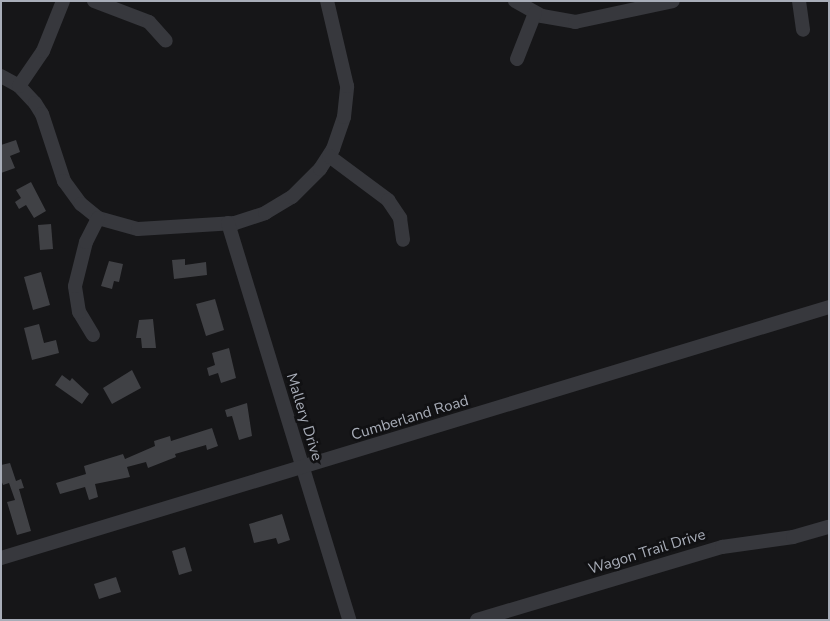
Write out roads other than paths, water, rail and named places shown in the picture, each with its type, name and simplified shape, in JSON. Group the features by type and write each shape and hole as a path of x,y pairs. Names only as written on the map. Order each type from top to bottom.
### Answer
{"street":[{"path":"19,86 44,51 64,1"},
{"path":"94,1 149,22 166,41"},
{"path":"1,76 19,86 42,114 64,181 81,204 98,218 138,229 228,223 279,206 304,187 329,156 342,127 347,86 327,1"},
{"path":"515,1 536,13 562,20 584,21 673,1"},
{"path":"799,1 803,30"},
{"path":"518,59 536,13"},
{"path":"329,156 388,200 400,218 403,240"},
{"path":"93,335 79,312 75,286 86,242 98,218"},
{"name":"Mallery Drive","path":"228,223 349,620"},
{"name":"Cumberland Road","path":"1,558 829,307"},
{"name":"Wagon Trail Drive","path":"476,620 722,547 793,537 829,527"}]}
